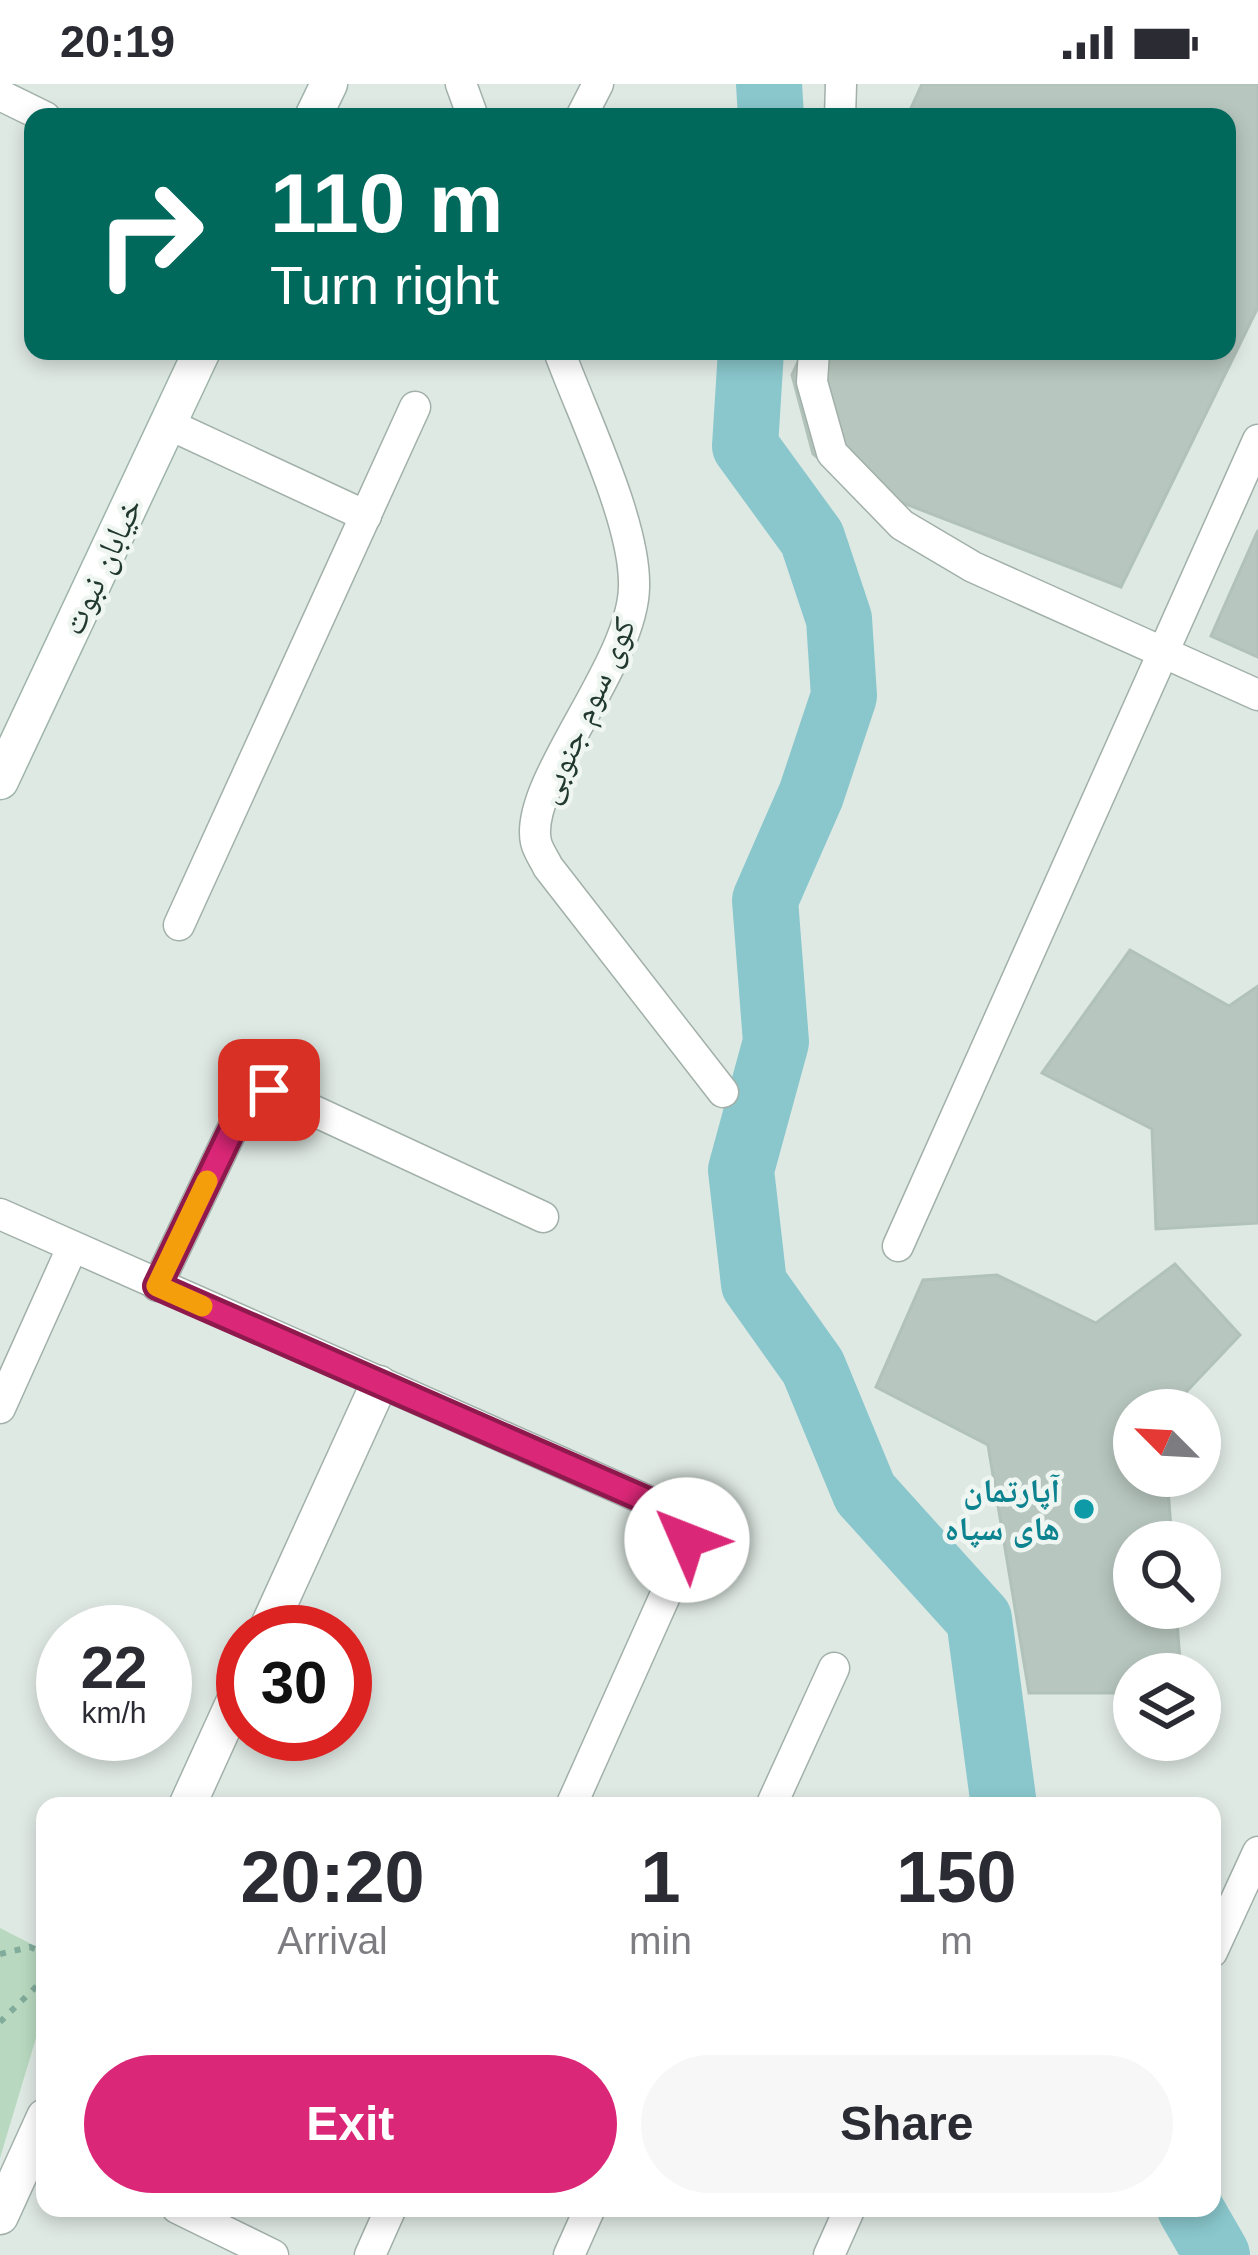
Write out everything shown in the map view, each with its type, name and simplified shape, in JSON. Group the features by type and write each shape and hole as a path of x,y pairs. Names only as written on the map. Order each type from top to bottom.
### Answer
{"main road":[{"name":"خیابان نبوت","path":"1,775 198,360"},
{"path":"278,1605 379,1384"},
{"path":"191,1797 216,1742"},
{"path":"0,2216 36,2145"}],"street":[{"name":"کوی سوم جنوبی","path":"563,360 633,553 635,591 626,634 539,808 536,841 548,867 723,1092"},
{"path":"813,360 812,382 832,453 902,526 973,567 1258,695"},
{"path":"179,925 415,407"},
{"path":"168,424 366,516"},
{"path":"898,1246 1258,440"},
{"path":"157,1286 243,1107 269,1090 543,1217"},
{"path":"0,1214 655,1504 685,1530 686,1549 575,1797"},
{"path":"0,1408 72,1248"},
{"path":"775,1797 833,1668"},
{"path":"1221,1932 1258,1852"},
{"path":"195,2217 273,2255"},
{"path":"370,2255 387,2217"},
{"path":"569,2255 586,2217"},
{"path":"829,2255 846,2217"}],"path":[{"path":"0,1954 36,1949"},
{"path":"0,2022 36,1987"}],"green space":[{"path":"0,1928 36,1946 36,2038 0,2158"}],"building":[{"path":"922,84 1258,84 1258,307 1236,352 1236,108 911,108"},
{"path":"799,360 1232,360 1121,587 846,481 813,454 792,375"},
{"path":"1258,530 1258,657 1211,636"},
{"path":"1130,950 1229,1006 1258,986 1258,1223 1156,1229 1152,1129 1042,1073"},
{"name":"آپارتمان های سپاه","path":"1175,1264 1240,1335 1189,1389 1113,1389 1113,1497 1169,1497 1170,1521 1113,1521 1113,1629 1178,1629 1179,1653 1113,1653 1113,1693 1029,1693 988,1445 876,1387 923,1280 997,1275 1096,1323"}],"waterway":[{"path":"769,84 770,108"},
{"path":"750,360 745,446 812,538 839,619 844,696 811,795 765,900 776,1042 741,1170 754,1284 813,1367 865,1493 979,1619 1003,1797"},
{"path":"1195,2217 1217,2255"}],"slow traffic":[{"path":"202,1306 157,1286 207,1181"}],"place":[{"name":"آپارتمان های سپاه","path":"1084,1509"}],"route":[{"path":"269,1090 243,1107 157,1286 655,1504 679,1521 687,1540"}]}
